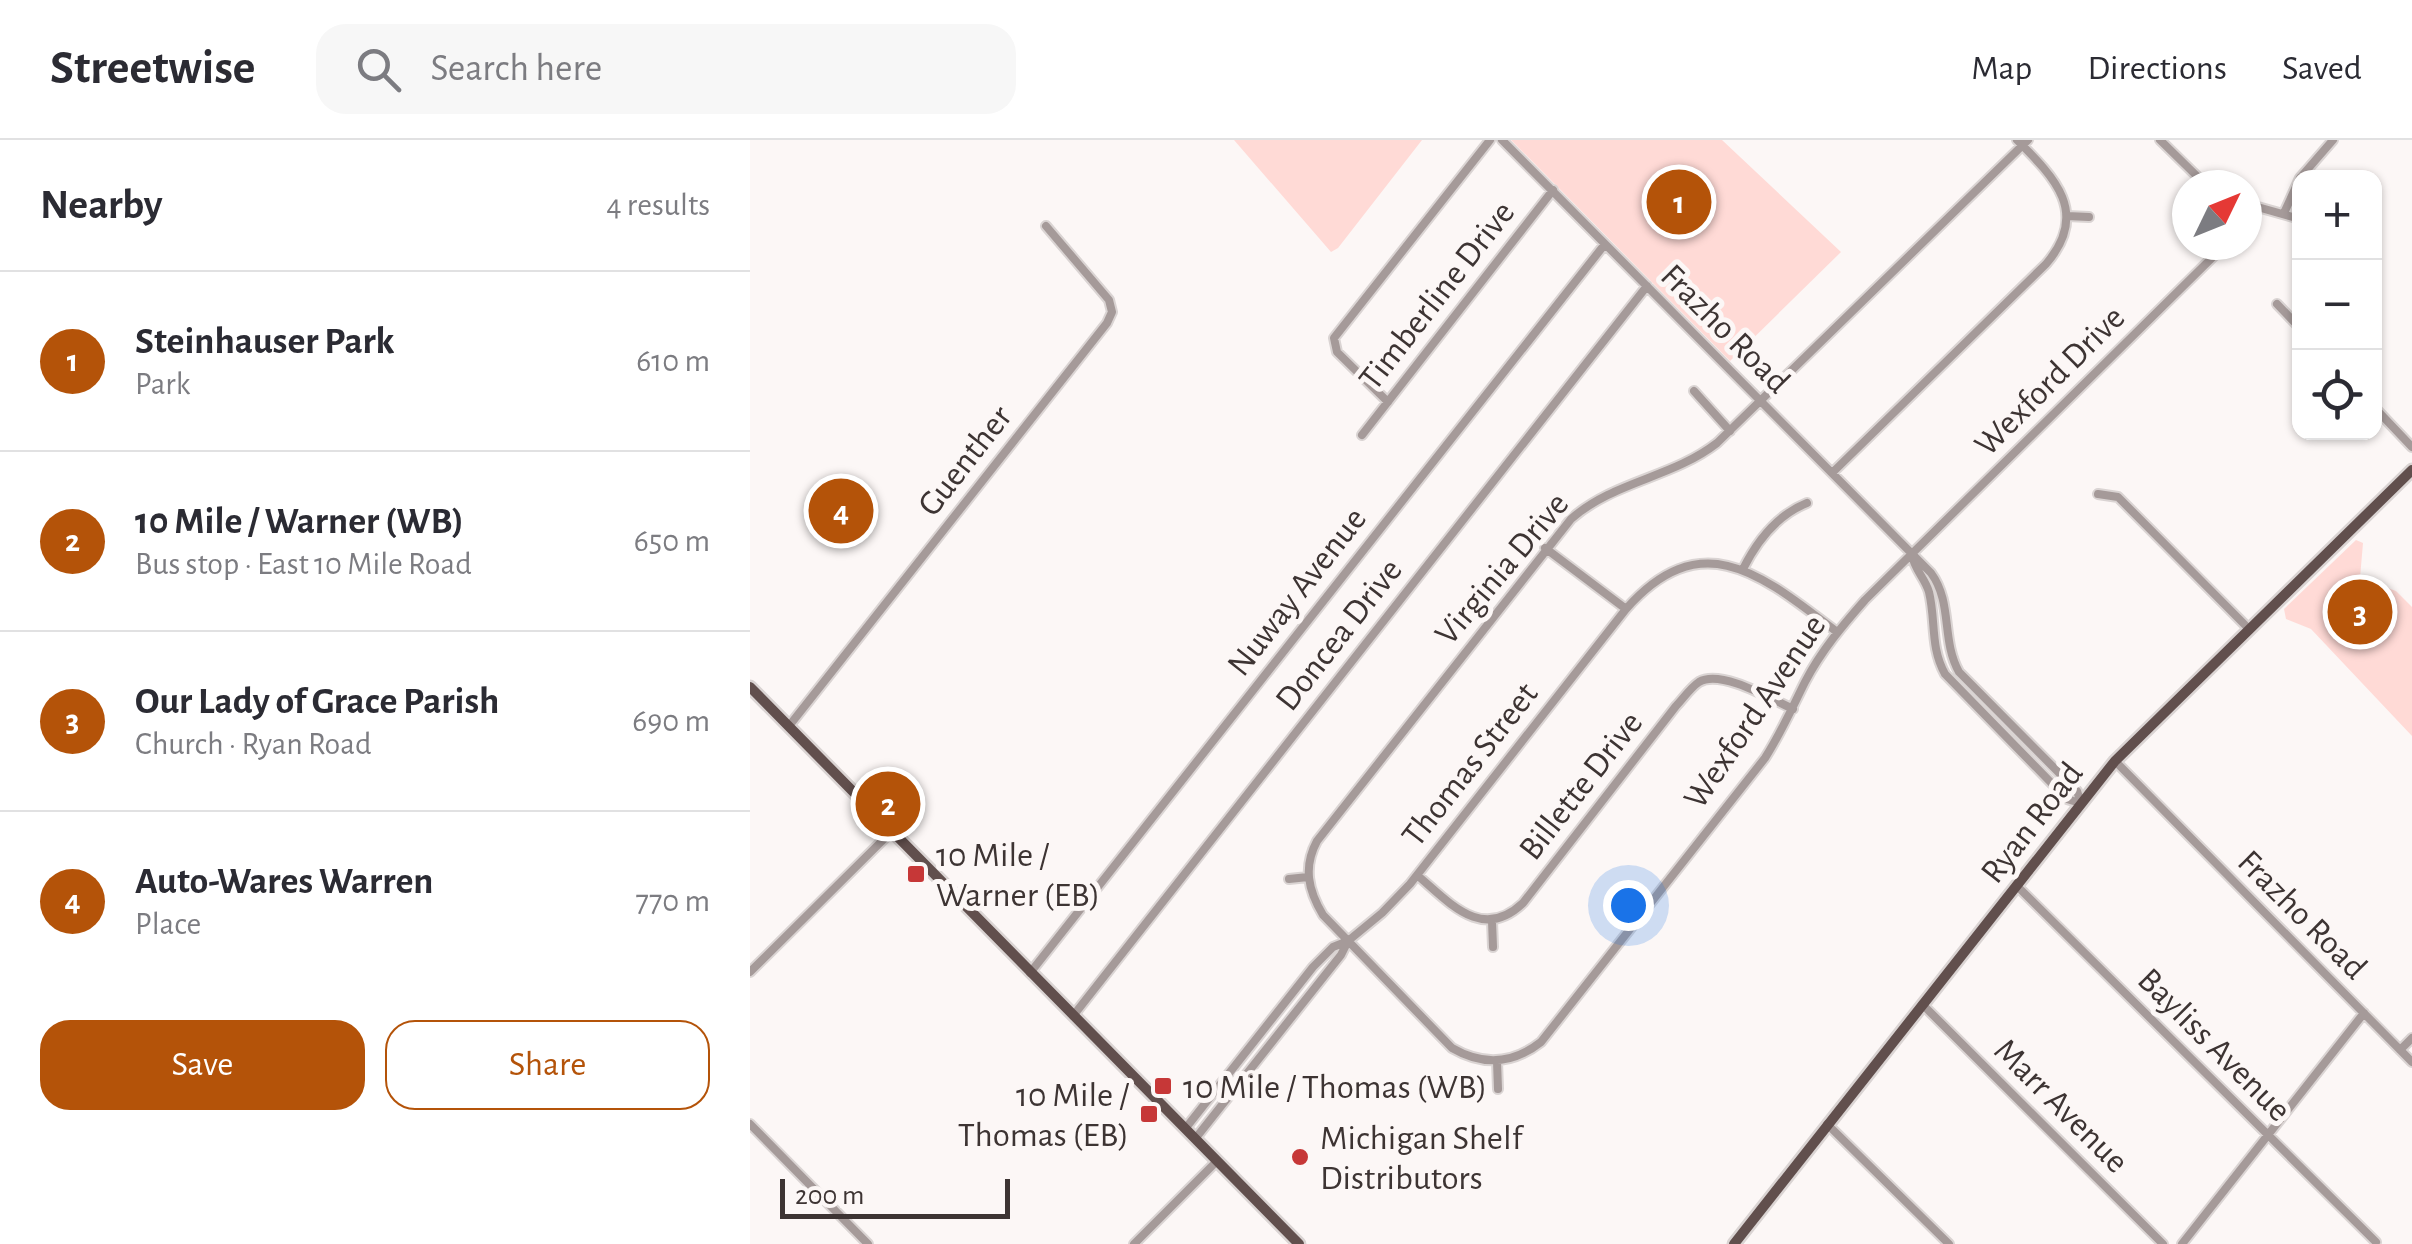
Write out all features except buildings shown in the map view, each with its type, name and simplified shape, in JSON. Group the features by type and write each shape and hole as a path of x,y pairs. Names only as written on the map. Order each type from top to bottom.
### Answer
{"main road":[{"name":"Ryan Road","path":"1734,1244 2115,760 2412,470"},
{"path":"750,687 1299,1244"}],"street":[{"path":"1388,402 1338,352 1334,338 1490,140"},
{"name":"Frazho Road","path":"1502,140 1912,554 1940,586 1949,651 1959,672 2077,790 2081,802 2066,800 1944,674 1934,650 1929,592 1914,567 1912,554"},
{"path":"2307,170 2333,140"},
{"path":"1832,473 2046,264 2062,240 2067,216 2057,182 2022,142"},
{"name":"Virginia Drive","path":"1308,877 1311,852 1322,833 1545,548 1584,508 1623,486 1691,462 1730,431 2022,142"},
{"path":"2166,142 2192,170"},
{"name":"Timberline Drive","path":"1362,435 1554,190"},
{"path":"2284,213 2292,196"},
{"path":"2262,208 2292,216"},
{"path":"2067,216 2089,217"},
{"name":"Guenther","path":"789,726 1107,323 1112,312 1109,300 1046,226"},
{"name":"Nuway Avenue","path":"1030,973 1605,244"},
{"name":"Wexford Drive","path":"1912,554 2209,260"},
{"name":"Doncea Drive","path":"1073,1016 1647,286"},
{"path":"2277,304 2292,320"},
{"path":"1694,391 1730,431"},
{"path":"2382,415 2412,446"},
{"path":"2098,494 2118,497 2249,629"},
{"path":"1743,569 1765,534 1786,514 1807,503"},
{"path":"1545,548 1626,609"},
{"name":"Wexford Avenue","path":"1497,1061 1529,1052 1556,1024 1765,758 1806,680 1837,632 1912,554"},
{"name":"Thomas Street","path":"1195,1139 1341,955 1348,941 1382,914 1416,876 1626,609 1656,580 1683,567 1712,564 1743,569 1769,582 1837,632"},
{"name":"Billette Drive","path":"1492,921 1523,903 1676,706 1699,683 1710,678 1728,680 1793,709"},
{"name":"Frazho Road","path":"2115,760 2412,1062"},
{"path":"750,972 892,831"},
{"path":"1416,876 1462,912 1492,921 1492,947"},
{"path":"1289,879 1308,877 1323,915 1452,1048 1465,1055 1497,1061 1498,1089"},
{"name":"Bayliss Avenue","path":"2016,885 2376,1242"},
{"path":"1185,1129 1313,966 1333,947 1348,941"},
{"name":"Marr Avenue","path":"1922,1004 2163,1244"},
{"path":"2182,1244 2364,1012"},
{"path":"1272,1020 1282,1028"},
{"path":"2400,1050 2412,1038"},
{"path":"1244,1054 1257,1062"},
{"path":"750,1124 868,1244"},
{"path":"1827,1124 1949,1244"},
{"path":"1134,1244 1217,1161"}],"shaded area":[{"path":"1234,140 1422,140 1331,252"},
{"path":"1511,140 1722,140 1841,252 1730,361"},
{"path":"2356,540 2363,543 2360,578 2396,591 2412,607 2412,736 2311,629 2286,619 2284,609"}],"place":[{"name":"Steinhauser Park","path":"1679,202"},
{"name":"Auto-Wares Warren","path":"841,511"},
{"name":"Our Lady of Grace Parish","path":"2360,612"},
{"name":"10 Mile / Warner (WB)","path":"888,804"},
{"name":"10 Mile / Warner (EB)","path":"916,874"},
{"name":"10 Mile / Thomas (WB)","path":"1163,1086"},
{"name":"10 Mile / Thomas (EB)","path":"1149,1114"},
{"name":"Michigan Shelf Distributors","path":"1300,1157"}]}
